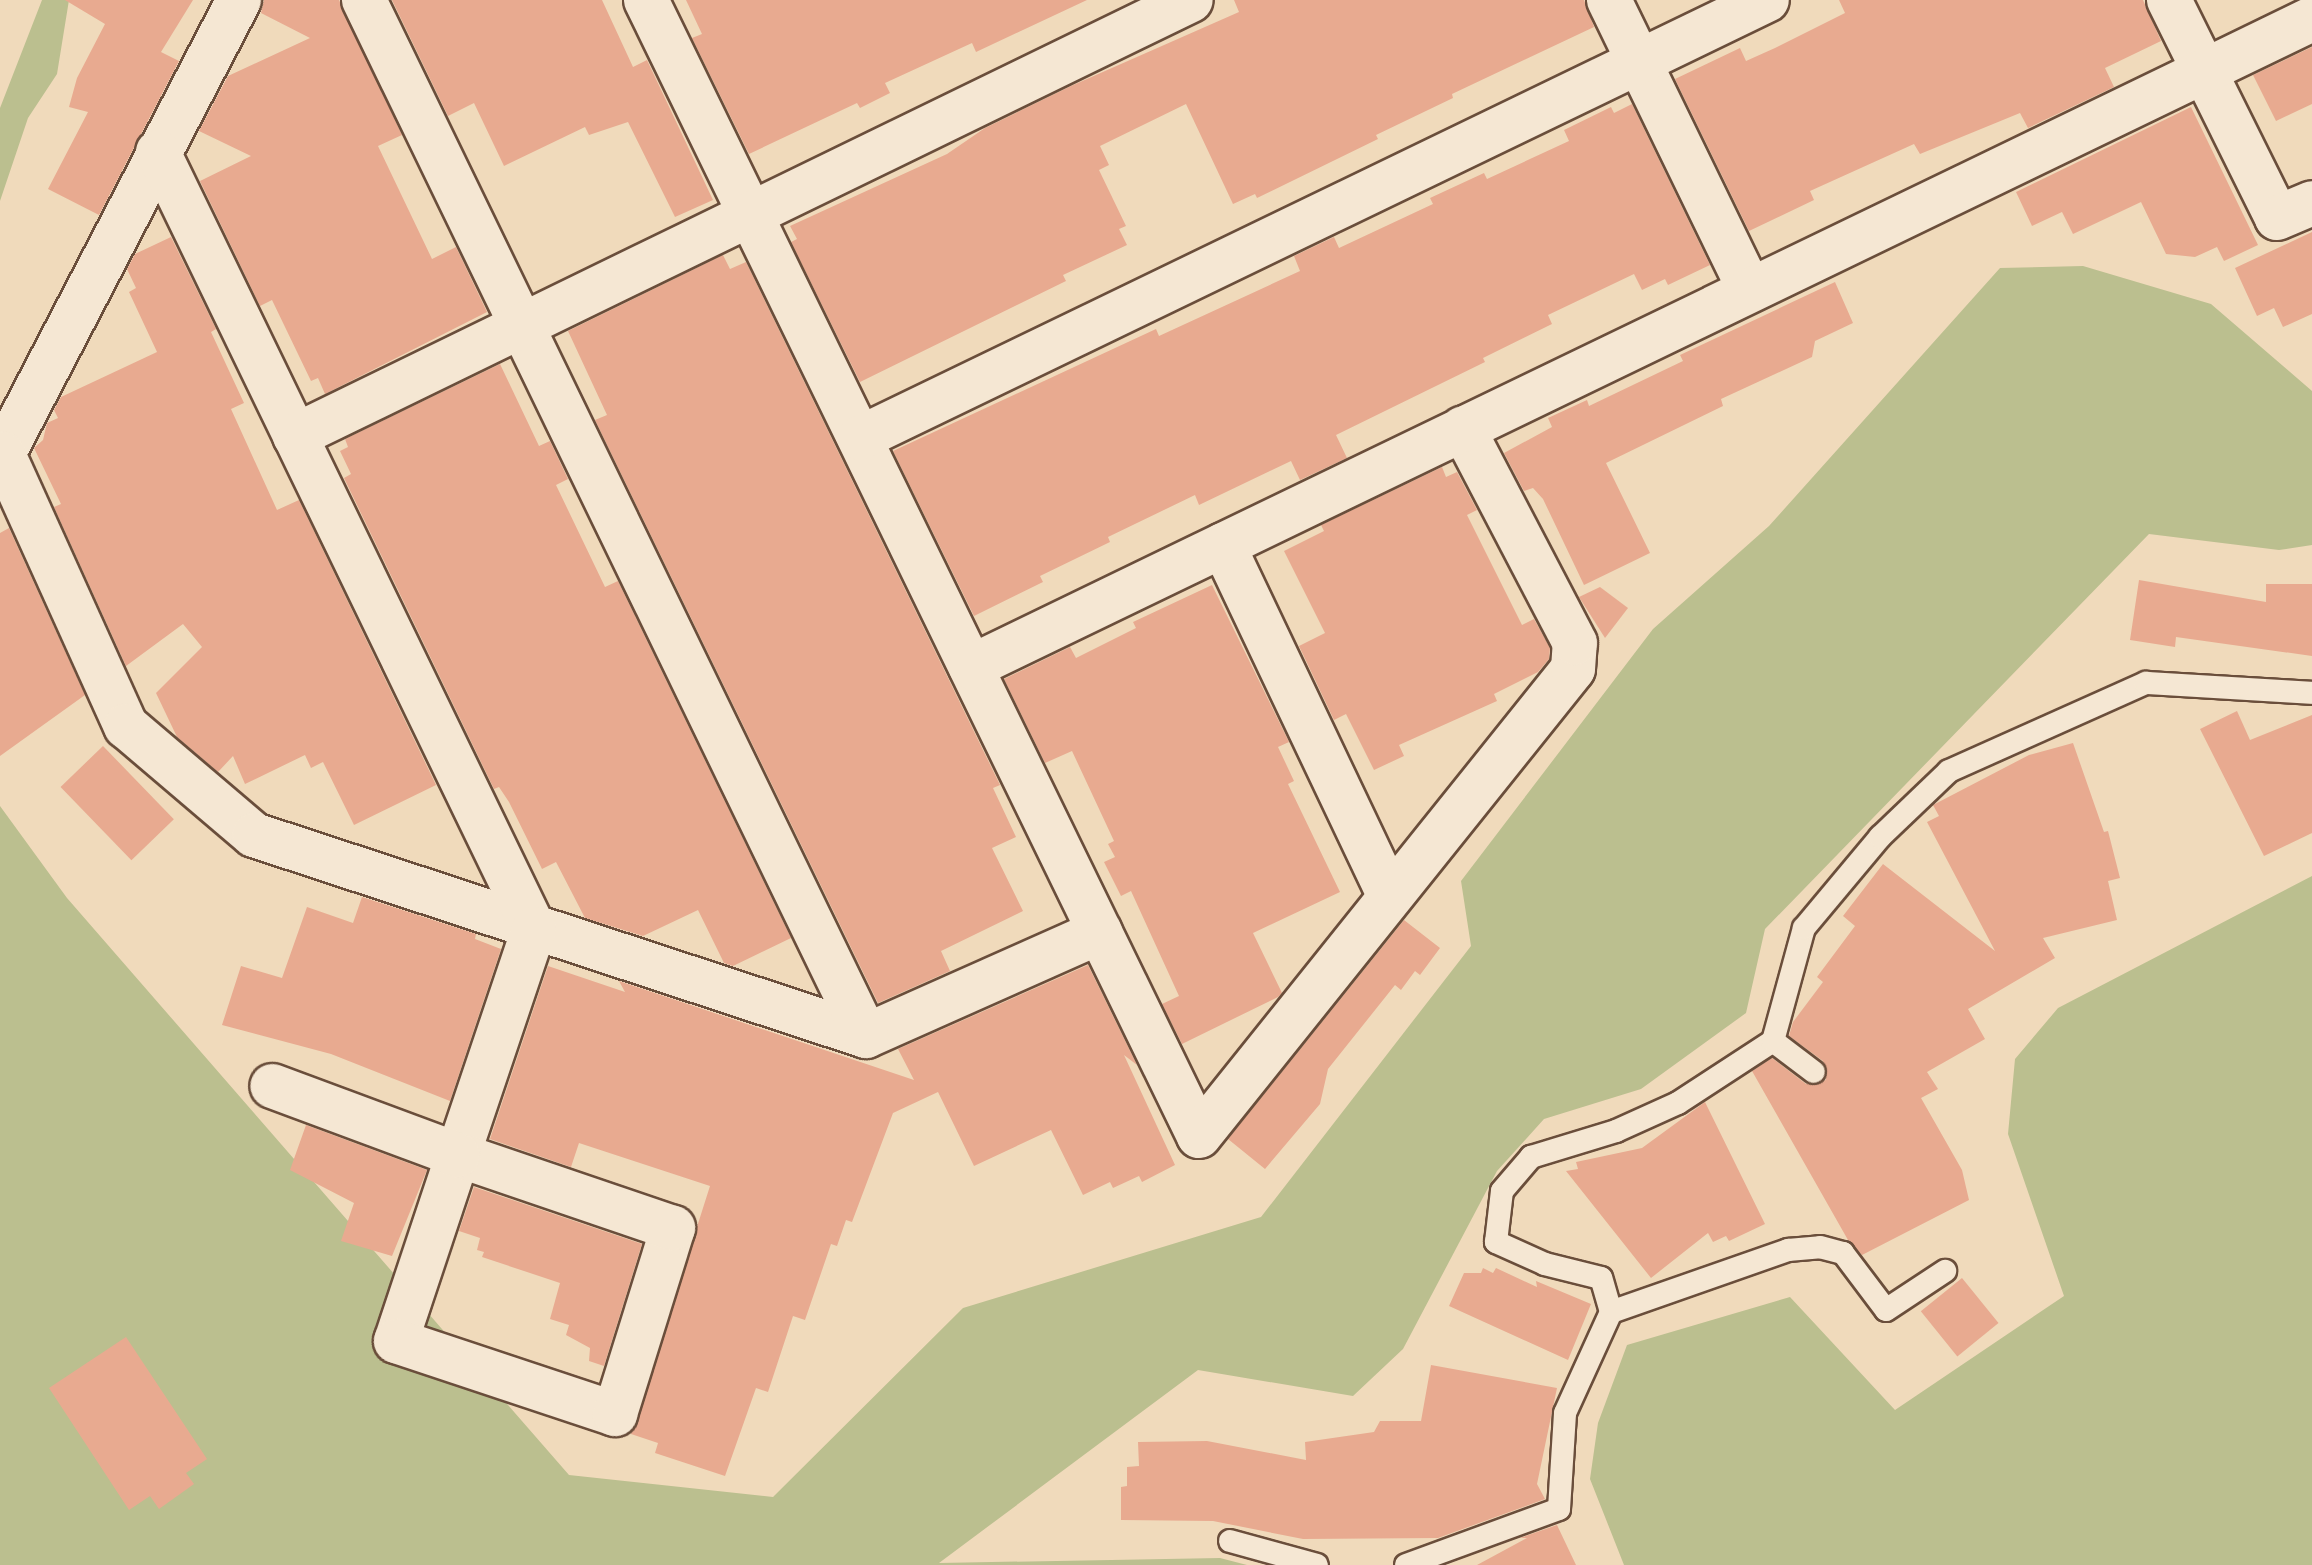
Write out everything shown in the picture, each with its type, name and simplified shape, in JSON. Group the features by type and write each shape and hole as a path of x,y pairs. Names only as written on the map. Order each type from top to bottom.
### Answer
{"street":[{"path":"239,0 3,454 126,726 254,835 866,1036 1100,932"},
{"path":"364,0 866,1036"},
{"path":"646,0 1199,1136 1389,894 1573,669 1575,643 1463,429"},
{"path":"295,436 1191,0"},
{"path":"1609,0 1750,290"},
{"path":"860,438 1767,0"},
{"path":"2169,0 2277,218 2312,203"},
{"path":"971,667 2312,19"},
{"path":"158,152 534,929 458,1155 396,1341 615,1414 673,1228 458,1155 272,1086"},
{"path":"1223,545 1389,894"}],"lane":[{"path":"1406,1565 1559,1509 1565,1413 1611,1312 1601,1278 1545,1264 1496,1242 1502,1191 1531,1157 1616,1131 1678,1103 1773,1041 1804,928 1880,837 1949,771 2146,683 2312,693"},
{"path":"1773,1041 1814,1072"},
{"path":"1611,1312 1788,1250 1820,1247 1843,1253 1886,1310 1945,1271"},
{"path":"1230,1541 1317,1565"}],"green space":[{"path":"42,0 69,0 57,74 28,118 0,201 0,108"},
{"path":"2083,266 2211,304 2312,391 2312,545 2279,550 2149,534 1765,929 1746,1013 1641,1089 1544,1119 1497,1171 1403,1349 1353,1396 1198,1370 939,1563 1220,1558 1247,1565 0,1565 0,806 67,898 569,1475 773,1497 963,1308 1261,1217 1471,946 1461,881 1653,629 1769,526 2000,268"},
{"path":"2312,876 2312,1565 1624,1565 1590,1479 1598,1423 1627,1345 1790,1297 1895,1410 2064,1296 2008,1134 2015,1059 2058,1008"}],"building":[{"path":"65,0 193,0 161,52 179,61 99,215 48,189 88,112 69,107 77,78 105,24"},
{"path":"264,0 339,0 402,135 378,146 432,259 456,247 487,312 325,394 318,378 311,381 272,300 260,306 200,181 251,156 199,131 228,76 310,38 261,13"},
{"path":"392,0 602,0 633,67 647,60 713,200 675,217 628,122 589,135 585,127 504,166 474,103 448,116"},
{"path":"686,0 1087,0 976,52 972,43 885,83 890,93 860,108 857,103 749,154 692,38 702,34"},
{"path":"1234,0 1584,0 1594,27 1452,94 1453,98 1376,135 1378,139 1257,198 1255,194 1233,204 1186,104 1100,146 1109,165 1099,170 1126,226 1119,229 1127,245 1063,275 1066,281 860,382 791,242 797,239 790,226 947,154 985,128 1071,86 1239,12"},
{"path":"1839,0 2143,0 2161,41 2105,68 2114,87 2028,128 2020,113 1920,154 1914,144 1810,191 1814,200 1749,231 1675,79 1740,48 1746,61 1775,48 1845,13"},
{"path":"2312,47 2312,104 2276,121 2253,75"},
{"path":"1632,104 1710,265 1668,285 1665,279 1642,290 1634,274 1548,315 1552,324 1483,358 1485,362 1336,435 1347,458 1300,480 1291,461 1199,505 1195,495 1108,537 1110,542 1040,576 1043,582 974,616 893,451 1156,329 1159,336 1300,271 1294,256 1334,237 1339,248 1433,204 1430,198 1484,173 1487,179 1569,141 1564,130 1611,107 1614,113"},
{"path":"2191,107 2258,245 2224,261 2217,247 2195,257 2166,254 2141,202 2073,234 2062,212 2032,226 2016,192"},
{"path":"2312,232 2312,314 2283,327 2274,308 2257,316 2235,268"},
{"path":"171,237 216,329 211,332 244,403 231,409 277,510 299,500 436,785 354,825 323,762 311,768 305,755 245,784 233,756 218,772 177,737 156,693 202,647 183,624 126,666 54,507 61,504 34,448 43,440 47,423 58,418 54,410 61,397 157,352 129,292 136,288 127,269 135,254"},
{"path":"723,255 730,269 746,262 1000,785 993,788 1016,837 992,848 1023,911 941,951 950,971 878,1003 595,420 607,415 568,331"},
{"path":"1835,282 1853,323 1815,341 1812,357 1721,399 1723,406 1606,463 1650,553 1584,585 1543,499 1533,488 1524,491 1504,453 1552,427 1548,418 1587,400 1589,406 1683,361 1680,355"},
{"path":"500,364 539,446 550,441 568,479 556,485 605,587 618,581 791,938 733,966 724,963 698,910 643,936 585,918 556,862 542,869 509,802 499,787 494,789 344,478 351,474 340,451 348,447 345,439"},
{"path":"1442,467 1446,477 1457,472 1477,510 1467,515 1522,625 1534,619 1550,648 1549,659 1538,672 1494,694 1497,701 1399,745 1404,756 1374,770 1346,714 1334,720 1299,646 1325,633 1284,551 1324,531 1321,525"},
{"path":"9,528 85,695 0,756 0,533"},
{"path":"2139,580 2266,602 2266,584 2312,584 2312,656 2176,637 2175,647 2130,640"},
{"path":"1212,585 1289,742 1278,747 1294,781 1288,784 1340,892 1253,933 1282,993 1278,997 1182,1044 1162,1004 1179,996 1131,891 1121,896 1104,862 1115,857 1108,844 1114,841 1072,751 1045,763 1004,679 1070,647 1076,658 1136,628 1133,622"},
{"path":"1600,587 1628,608 1605,638 1579,597"},
{"path":"2237,711 2250,740 2312,715 2312,833 2264,856 2200,729"},
{"path":"2073,743 2104,832 2108,831 2120,878 2108,881 2117,920 2043,938 2055,958 1968,1009 1985,1039 1927,1072 1938,1089 1921,1098 1962,1170 1969,1200 1862,1255 1848,1240 1752,1071 1772,1058 1806,1084 1826,1080 1823,1061 1789,1036 1793,1022 1823,982 1817,977 1855,926 1843,916 1883,864 1995,951 1927,822 1939,816 1933,805 2029,755"},
{"path":"103,746 174,819 131,860 61,787"},
{"path":"362,897 476,934 475,939 501,949 450,1101 331,1054 222,1025 241,966 282,978 307,907 353,923"},
{"path":"1404,920 1440,948 1420,975 1415,971 1401,990 1395,985 1328,1069 1320,1104 1265,1169 1228,1139"},
{"path":"1088,965 1137,1065 1124,1055 1175,1165 1142,1182 1139,1176 1113,1188 1110,1182 1083,1195 1051,1130 974,1166 938,1092 893,1113 852,1222 846,1220 837,1246 831,1244 805,1320 793,1316 768,1392 756,1388 725,1476 655,1453 658,1443 631,1434 710,1186 579,1143 571,1167 490,1139 548,966 625,992 619,981 914,1080 898,1049"},
{"path":"1705,1102 1765,1224 1729,1241 1726,1236 1713,1242 1708,1233 1651,1278 1566,1171 1578,1169 1576,1162 1642,1148"},
{"path":"306,1125 427,1170 392,1256 341,1241 354,1203 290,1170"},
{"path":"474,1187 642,1244 604,1366 589,1361 590,1348 566,1335 569,1325 550,1319 560,1283 482,1257 484,1252 477,1250 480,1238 459,1231"},
{"path":"1483,1268 1493,1273 1496,1268 1537,1287 1536,1281 1591,1304 1568,1360 1449,1306 1464,1273 1481,1273"},
{"path":"1962,1278 1999,1323 1957,1356 1921,1311"},
{"path":"126,1337 207,1459 186,1473 194,1484 159,1509 150,1496 129,1510 49,1388"},
{"path":"1431,1365 1557,1388 1537,1484 1545,1499 1438,1538 1303,1539 1213,1521 1121,1520 1121,1487 1127,1486 1127,1467 1139,1466 1138,1442 1207,1441 1306,1460 1305,1442 1374,1432 1380,1421 1421,1421"},
{"path":"1557,1525 1576,1565 1477,1565 1527,1538 1520,1538"}]}
